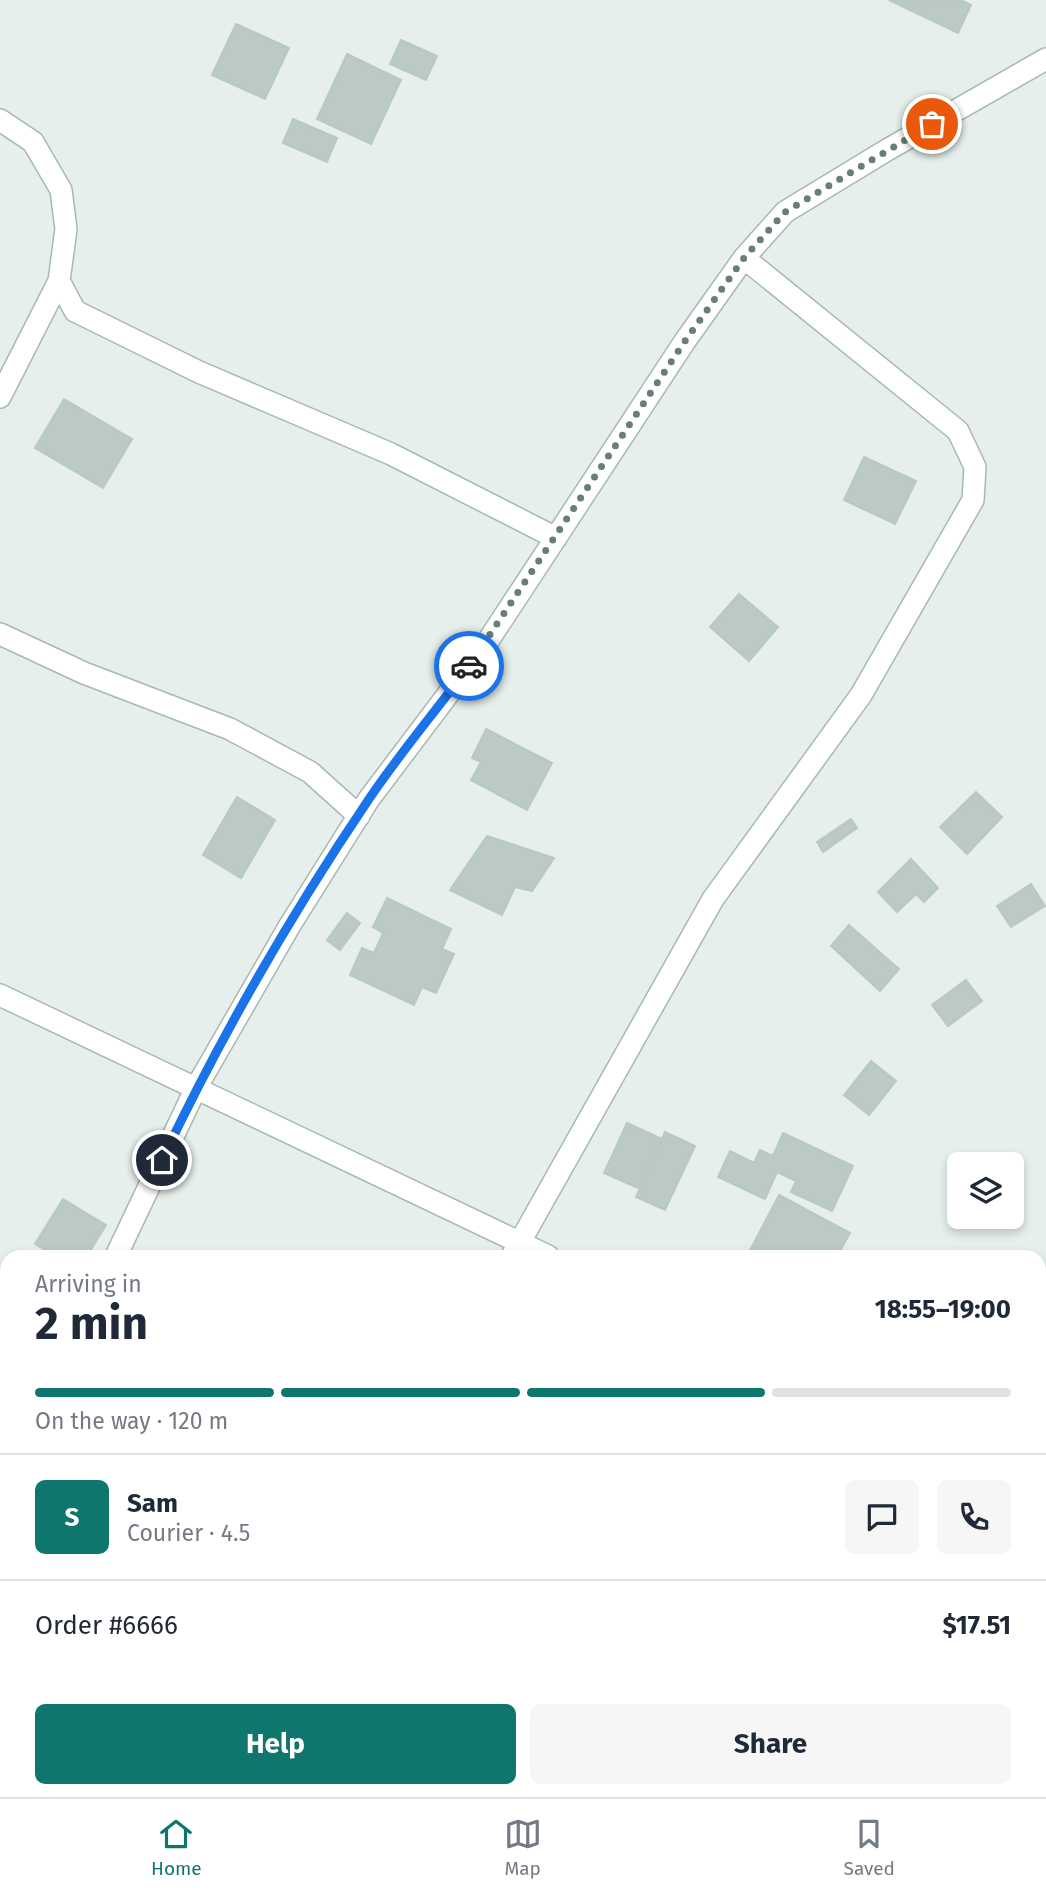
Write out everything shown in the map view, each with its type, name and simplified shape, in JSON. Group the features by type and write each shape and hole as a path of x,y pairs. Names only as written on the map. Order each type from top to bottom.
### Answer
{"street":[{"path":"119,1250 196,1088 290,925 359,816 486,643 685,341 744,258 785,212 1046,59"},
{"path":"0,120 33,142 61,190 66,229 59,281 0,397"},
{"path":"0,995 196,1088 515,1250 713,899 862,695 973,500 975,467 958,430 744,258"},
{"path":"59,281 75,311 199,372 391,454 556,538"},
{"path":"0,634 84,673 230,729 310,772 359,816"}],"building":[{"path":"889,0 960,0 971,5 958,33"},
{"path":"236,24 289,48 265,99 212,75"},
{"path":"401,40 437,56 426,80 390,64"},
{"path":"347,54 401,80 371,144 317,119"},
{"path":"293,119 337,138 327,162 283,143"},
{"path":"64,399 132,439 103,488 35,448"},
{"path":"864,457 916,481 895,524 844,500"},
{"path":"739,594 778,627 749,661 710,627"},
{"path":"486,729 552,763 527,810 471,780 481,762 472,758"},
{"path":"976,792 1002,817 967,854 940,827"},
{"path":"237,797 275,820 241,878 203,855"},
{"path":"851,819 857,828 823,852 817,842"},
{"path":"487,836 554,858 532,891 515,887 502,915 450,890"},
{"path":"911,859 938,888 924,902 916,894 897,912 878,892"},
{"path":"1031,884 1045,906 1011,927 997,906"},
{"path":"387,898 451,929 442,949 454,954 436,993 422,987 414,1005 350,975 362,948 374,953 383,933 373,927"},
{"path":"347,913 360,923 340,950 327,940"},
{"path":"849,925 899,969 880,991 831,946"},
{"path":"966,980 982,1001 948,1026 932,1005"},
{"path":"871,1061 896,1081 869,1115 844,1095"},
{"path":"627,1123 662,1139 640,1189 604,1173"},
{"path":"665,1132 695,1146 665,1210 636,1197"},
{"path":"783,1133 853,1166 832,1211 791,1192 796,1181 777,1172 765,1199 718,1177 730,1151 754,1163 760,1150 773,1156"},
{"path":"779,1195 850,1233 840,1250 750,1250"},
{"path":"63,1199 106,1225 91,1250 45,1250 35,1244"}],"way so far":[{"path":"469,666 685,341 744,258 785,212 932,124"}],"route":[{"path":"162,1160 196,1088 290,925 369,799 469,666"}]}
